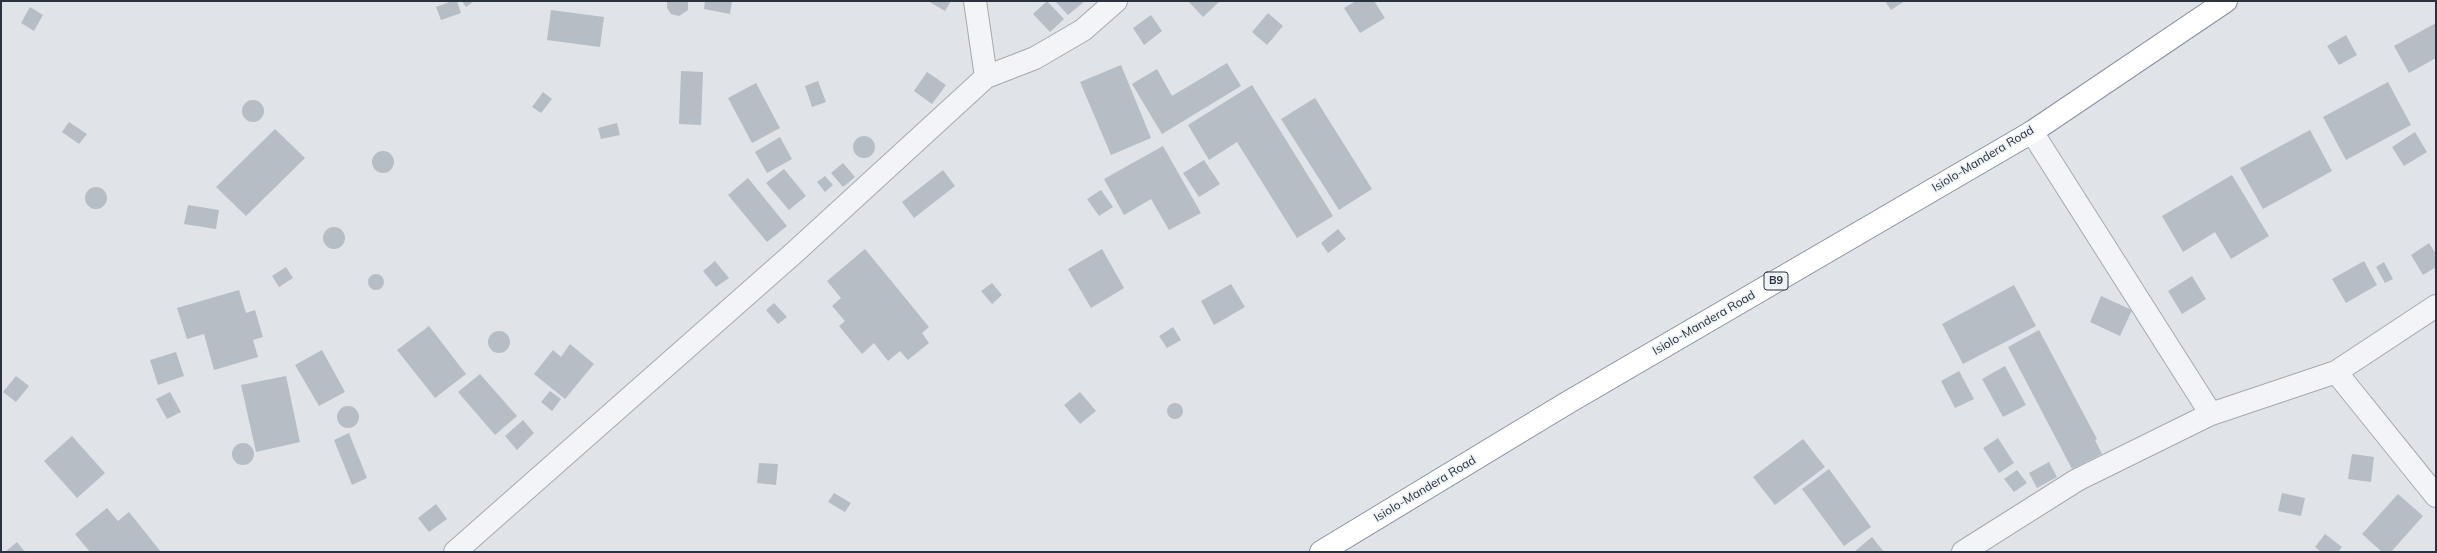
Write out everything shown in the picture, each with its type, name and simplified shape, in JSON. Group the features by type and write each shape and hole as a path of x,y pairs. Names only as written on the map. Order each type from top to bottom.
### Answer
{"highway":[{"name":"Isiolo-Mandera Road","path":"1321,552 1567,403 2032,132 2226,1"}],"street":[{"path":"975,1 986,77"},
{"path":"455,552 795,252 986,77 1035,58 1083,30 1116,1"},
{"path":"2032,132 2211,414"},
{"path":"1963,552 2077,480 2211,414 2336,372 2436,306"},
{"path":"2336,372 2436,496"}],"building":[{"path":"452,1 457,1 461,13 441,20 436,7"},
{"path":"462,1 474,1 466,7"},
{"path":"667,1 688,1 688,10 679,16 671,14 667,8"},
{"path":"705,1 732,1 730,14 704,9"},
{"path":"928,1 951,1 945,11"},
{"path":"1047,1 1064,19 1050,32 1033,14"},
{"path":"1055,1 1085,1 1068,15"},
{"path":"1188,1 1220,1 1203,17"},
{"path":"1356,1 1374,1 1385,18 1360,33 1344,8"},
{"path":"1885,1 1905,1 1891,10"},
{"path":"30,7 43,15 34,31 21,23"},
{"path":"551,10 604,17 600,47 547,40"},
{"path":"1268,13 1283,26 1267,45 1252,32"},
{"path":"1151,15 1162,31 1144,45 1133,28"},
{"path":"2436,23 2436,58 2409,73 2394,46"},
{"path":"2346,35 2357,55 2339,65 2327,46"},
{"path":"1227,63 1241,86 1162,134 1132,84 1157,69 1172,96"},
{"path":"1121,65 1151,138 1111,155 1080,82"},
{"path":"681,71 703,72 701,125 679,124"},
{"path":"927,72 946,85 932,104 914,91"},
{"path":"818,81 826,102 812,107 805,86"},
{"path":"2388,82 2411,125 2346,160 2323,117"},
{"path":"756,83 780,128 752,143 728,98"},
{"path":"1252,85 1333,216 1297,238 1237,142 1209,160 1188,125"},
{"path":"543,92 552,99 541,113 532,107"},
{"path":"1315,98 1372,189 1339,210 1281,119"},
{"path":"253,100 261,103 264,111 261,119 253,122 245,119 242,111 245,103"},
{"path":"69,122 87,134 79,144 62,132"},
{"path":"617,123 620,135 601,139 598,128"},
{"path":"275,129 305,158 246,216 216,187"},
{"path":"2310,130 2332,171 2263,209 2240,168"},
{"path":"2415,132 2427,152 2404,166 2392,147"},
{"path":"864,136 872,139 875,147 872,155 864,158 856,155 853,147 856,139"},
{"path":"780,137 792,159 767,173 755,152"},
{"path":"1163,146 1201,213 1169,230 1151,199 1124,215 1104,179"},
{"path":"383,151 391,154 394,162 391,170 383,173 375,170 372,162 375,154"},
{"path":"1204,160 1220,184 1199,197 1183,173"},
{"path":"843,163 855,177 843,187 831,173"},
{"path":"784,169 806,196 789,210 766,183"},
{"path":"943,170 955,186 914,218 902,202"},
{"path":"2232,175 2269,236 2231,259 2215,232 2183,252 2162,216"},
{"path":"825,176 833,185 825,192 817,182"},
{"path":"748,178 787,226 767,242 728,195"},
{"path":"96,187 104,190 107,198 104,206 96,209 88,206 85,198 88,190"},
{"path":"1101,190 1113,207 1099,216 1087,199"},
{"path":"188,205 219,210 216,229 184,224"},
{"path":"334,227 342,230 345,238 342,246 334,249 326,246 323,238 326,230"},
{"path":"1338,229 1346,239 1328,253 1321,243"},
{"path":"2429,243 2436,254 2436,267 2423,275 2411,255"},
{"path":"865,249 929,327 922,333 929,343 908,360 900,351 888,361 874,343 862,354 839,326 845,321 832,306 841,298 827,281"},
{"path":"1102,249 1124,288 1091,308 1068,269"},
{"path":"715,261 729,278 716,287 703,271"},
{"path":"2364,261 2377,285 2346,303 2332,279"},
{"path":"2384,262 2393,279 2385,283 2376,267"},
{"path":"286,267 293,278 279,287 272,276"},
{"path":"373,274 379,274 384,279 382,288 379,290 373,290 368,285 368,279"},
{"path":"2192,276 2206,299 2182,314 2168,291"},
{"path":"992,283 1002,295 992,304 981,291"},
{"path":"1231,284 1245,307 1214,325 1201,301"},
{"path":"2014,285 2036,326 1963,364 1942,324"},
{"path":"239,290 246,313 255,310 263,337 253,340 258,357 214,370 204,334 187,339 177,308"},
{"path":"2101,296 2132,310 2120,336 2090,322"},
{"path":"774,303 787,317 778,324 766,310"},
{"path":"429,326 466,374 435,398 397,350"},
{"path":"1173,327 1181,340 1167,348 1159,336"},
{"path":"2039,330 2097,439 2095,440 2102,454 2072,469 2008,347"},
{"path":"499,331 507,334 510,342 507,350 499,353 491,350 488,342 491,334"},
{"path":"570,344 594,364 565,399 534,374 553,350 561,357"},
{"path":"322,350 345,392 319,406 295,365"},
{"path":"176,352 184,376 158,385 150,360"},
{"path":"2005,366 2026,405 2003,417 1982,379"},
{"path":"1959,371 1974,399 1955,408 1941,381"},
{"path":"480,374 517,416 495,435 458,392"},
{"path":"16,376 29,386 16,402 3,392"},
{"path":"286,376 300,442 256,452 241,385"},
{"path":"550,391 561,399 552,411 541,402"},
{"path":"170,392 181,412 167,419 156,399"},
{"path":"1080,392 1096,411 1080,424 1064,405"},
{"path":"1172,403 1178,403 1183,408 1181,417 1178,419 1172,419 1167,414 1167,408"},
{"path":"348,406 356,409 359,417 356,425 348,428 340,425 337,417 340,409"},
{"path":"523,420 534,433 517,450 505,436"},
{"path":"349,433 367,478 352,485 334,440"},
{"path":"72,436 105,473 77,498 44,461"},
{"path":"1998,438 2014,463 1999,473 1983,448"},
{"path":"1803,439 1825,467 1775,505 1753,477"},
{"path":"243,443 251,446 254,454 251,462 243,465 235,462 232,454 235,446"},
{"path":"2352,454 2374,457 2371,482 2348,479"},
{"path":"2049,462 2057,477 2037,488 2029,473"},
{"path":"759,463 778,464 776,485 757,483"},
{"path":"1829,469 1871,527 1844,546 1802,489"},
{"path":"2017,470 2027,483 2014,492 2004,479"},
{"path":"834,493 851,503 845,512 828,502"},
{"path":"2282,493 2305,498 2301,516 2278,511"},
{"path":"2398,494 2423,516 2391,552 2382,552 2362,534"},
{"path":"436,504 447,519 429,532 418,518"},
{"path":"107,508 118,521 129,512 161,552 90,552 75,534"},
{"path":"2325,534 2342,547 2338,552 2321,552 2315,547"},
{"path":"1872,537 1884,552 1854,552"},
{"path":"17,542 25,552 5,552"}]}
